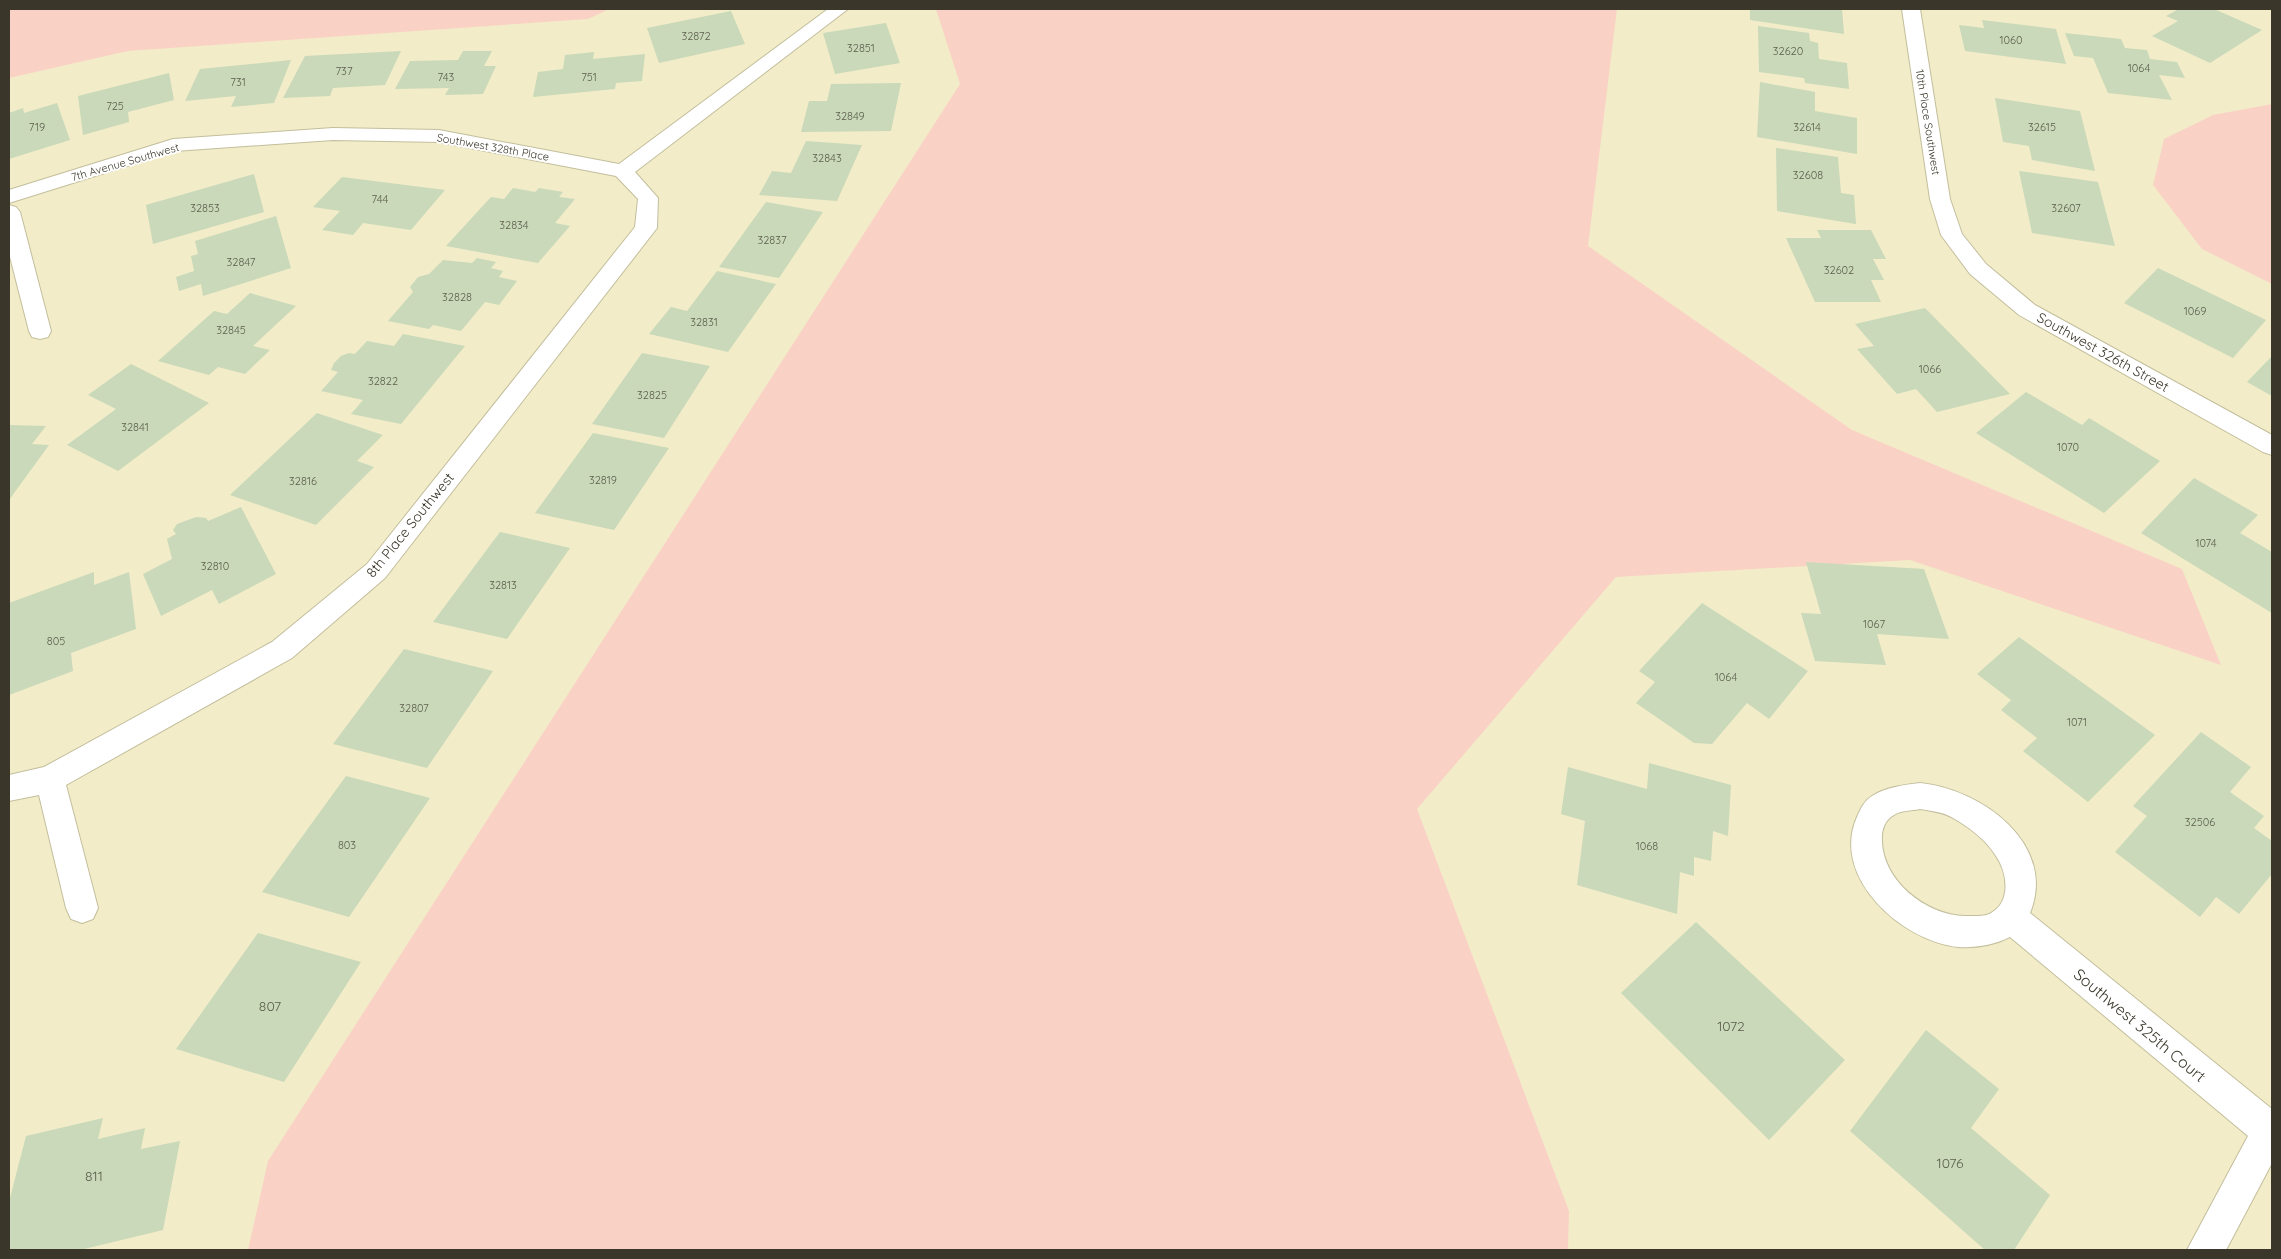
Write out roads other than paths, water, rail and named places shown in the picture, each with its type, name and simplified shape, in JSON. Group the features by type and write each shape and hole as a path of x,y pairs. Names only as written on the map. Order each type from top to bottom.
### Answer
{"street":[{"path":"623,171 839,9"},
{"name":"10th Place Southwest","path":"1911,9 1940,199 1952,235"},
{"name":"Southwest 328th Place","path":"333,134 439,136 623,171"},
{"name":"7th Avenue Southwest","path":"9,197 173,145 333,134"},
{"name":"8th Place Southwest","path":"9,788 50,779 282,650 376,571 646,228 648,198 623,171"},
{"path":"9,212 40,331"},
{"name":"Southwest 326th Street","path":"1952,235 1978,269 2027,310 2272,446"},
{"path":"50,779 82,908"},
{"path":"1920,796 1947,801 1973,814 1996,832 2012,854 2022,878 2021,900 2011,918 1992,930 1967,933 1939,927 1912,913 1889,894 1872,870 1865,846 1868,825 1878,809 1897,799 1920,796"},
{"name":"Southwest 325th Court","path":"2011,918 2271,1129"},
{"path":"2206,1250 2271,1129"}]}
